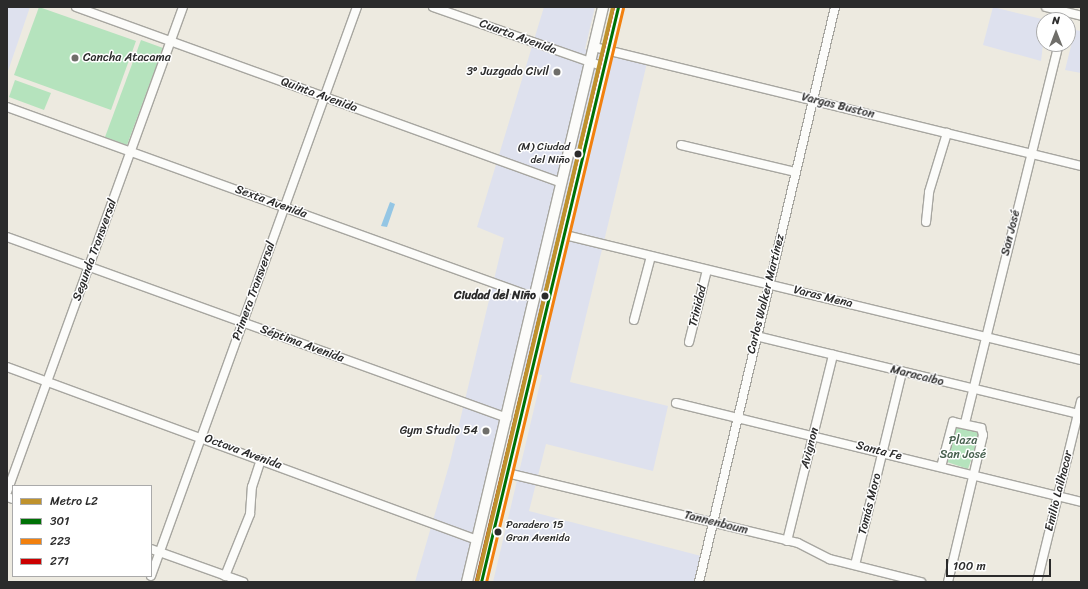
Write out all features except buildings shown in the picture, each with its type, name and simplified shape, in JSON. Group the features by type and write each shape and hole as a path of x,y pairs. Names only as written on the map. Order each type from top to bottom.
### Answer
{"main road":[{"path":"467,582 603,7"},
{"path":"481,582 618,7"},
{"path":"554,217 564,235"},
{"path":"507,418 517,432"}],"street":[{"name":"Quinta Avenida","path":"76,7 562,183"},
{"name":"Segunda Transversal","path":"7,492 182,7"},
{"name":"Primera Transversal","path":"152,573 356,7"},
{"name":"Cuarta Avenida","path":"433,7 590,63 604,66"},
{"name":"Carlos Walker Martínez","path":"699,582 739,418 756,336 834,7"},
{"path":"1046,7 1064,12"},
{"name":"Vargas Buston","path":"594,47 1081,166"},
{"name":"San José","path":"965,422 1057,52"},
{"name":"Sexta Avenida","path":"7,107 535,298"},
{"path":"926,222 929,192 947,133"},
{"path":"681,145 796,172"},
{"name":"Varas Mena","path":"564,235 1081,360"},
{"name":"Séptima Avenida","path":"7,237 507,418"},
{"path":"634,320 651,256"},
{"name":"Trinidad","path":"690,342 707,270"},
{"name":"Maracaibo","path":"756,336 1078,414"},
{"name":"Avignon","path":"787,541 833,355"},
{"name":"Octava Avenida","path":"7,367 261,459 478,540"},
{"name":"Tomás Moro","path":"855,565 902,372"},
{"name":"Emilio Lailhacar","path":"1037,582 1081,401"},
{"name":"Santa Fe","path":"676,403 813,435 1081,502"},
{"path":"941,467 951,424 965,422 980,427 983,432 948,582"},
{"path":"225,576 250,514 252,487 261,459"},
{"name":"Tannenbaum","path":"507,473 787,541 855,565 921,582"},
{"path":"152,549 242,582"}],"shaded area":[{"path":"7,7 30,7 7,74"},
{"path":"544,7 595,7 585,49 647,63 570,382 668,406 653,471 546,444 529,511 701,556 694,582 493,582 542,375 511,369 461,582 415,582 450,462 504,238 477,227"},
{"path":"993,7 1036,18 1036,52 1042,52 1041,61 983,45"},
{"path":"1076,30 1081,31 1081,73 1065,70 1070,52 1076,52"}],"green space":[{"name":"Cancha Atacama","path":"39,7 136,41 111,110 14,75"},
{"path":"141,40 163,48 127,145 105,137"},
{"path":"15,80 51,93 44,110 9,97"},
{"name":"Plaza San José","path":"955,426 977,430 980,434 968,469 947,462"}],"water":[{"path":"390,202 395,204 387,227 381,226"}],"metro line":[{"name":"L2","path":"477,582 613,7"}],"transit line":[{"name":"271","path":"476,581 613,7"},
{"name":"301","path":"481,582 618,7"},
{"name":"223","path":"486,582 623,8"}],"place":[{"name":"Cancha Atacama","path":"75,58"},
{"name":"3º Juzgado Civil","path":"557,72"},
{"name":"(M) Ciudad del Niño","path":"578,154"},
{"name":"Ciudad del Niño","path":"545,296"},
{"name":"Gym Studio 54","path":"486,431"},
{"name":"Paradero 15 Gran Avenida","path":"498,532"}]}
